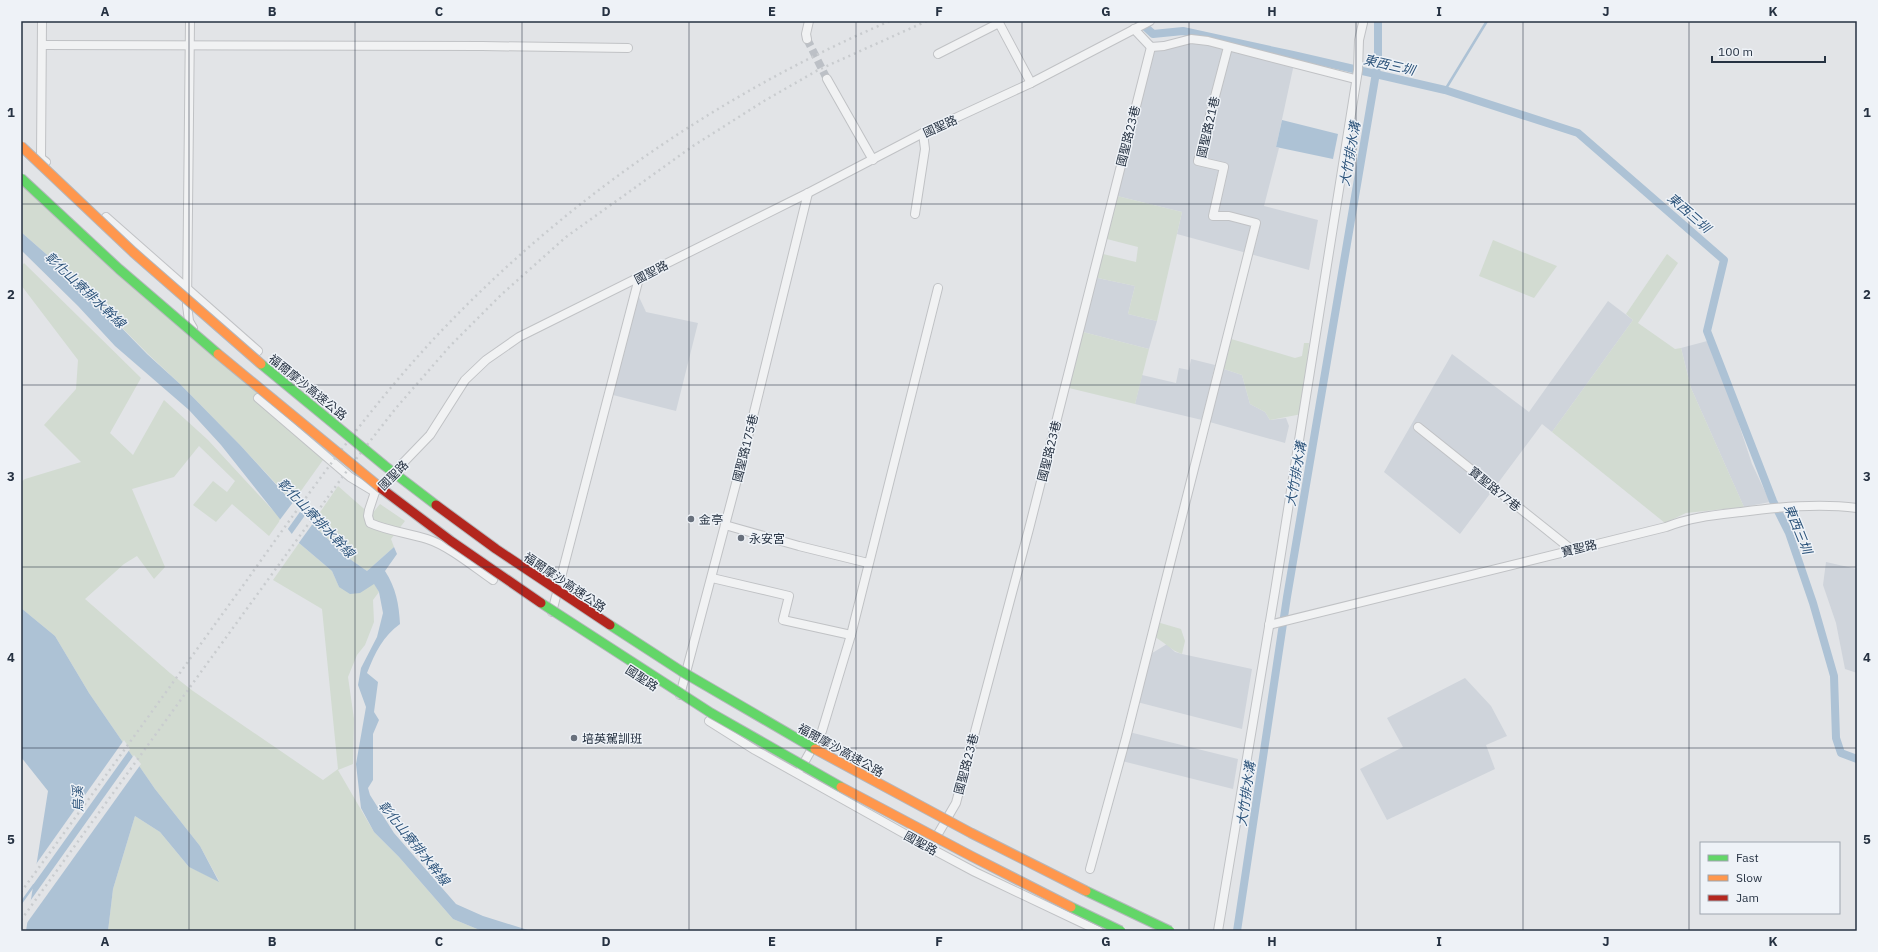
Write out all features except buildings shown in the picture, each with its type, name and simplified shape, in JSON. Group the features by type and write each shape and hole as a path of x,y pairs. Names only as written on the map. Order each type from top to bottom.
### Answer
{"highway":[{"name":"福爾摩沙高速公路","path":"21,146 107,228 237,345 404,482 544,583 647,649 831,759 1050,873 1170,931"},
{"path":"21,178 153,298 299,422 471,556 542,605 698,705 755,738 984,864 1121,931"}],"street":[{"path":"41,158 42,21"},
{"path":"190,21 187,304 189,321 199,338 250,390 350,478 376,492"},
{"path":"807,39 806,34 809,21"},
{"name":"國聖路","path":"1099,931 975,872 755,750 550,619 441,545 428,539 379,527 370,523 368,510 376,492 430,435 465,380 486,360 520,337 808,193 923,133 1031,83 1150,21"},
{"path":"938,54 999,23 1031,83"},
{"path":"1218,931 1269,625 1355,79 1358,70 1359,40 1363,23"},
{"path":"1134,30 1151,47 1164,46 1191,39 1208,41 1355,79"},
{"path":"43,45 628,48"},
{"name":"國聖路23巷","path":"930,848 956,802 1031,521 1151,47"},
{"name":"國聖路21巷","path":"1090,869 1126,738 1256,223 1229,216 1213,216 1224,167 1198,162 1228,47"},
{"path":"827,79 873,160"},
{"path":"915,214 925,149 923,133"},
{"path":"21,139 278,369"},
{"name":"國聖路175巷","path":"678,701 712,578 808,193"},
{"path":"550,619 639,278"},
{"path":"797,773 822,731 851,635 938,288"},
{"name":"寶聖路77巷","path":"1418,427 1572,550"},
{"name":"寶聖路","path":"1269,625 1704,516 1776,507 1857,508"},
{"path":"724,525 798,546 868,563"},
{"path":"712,578 789,596 783,620 851,635"}],"shaded area":[{"path":"1195,39 1294,64 1276,147 1279,148 1264,206 1318,220 1309,270 1177,234 1182,212 1113,195 1150,49"},
{"path":"21,175 328,453 293,502 180,384 148,354 69,274 21,232"},
{"path":"1113,195 1182,212 1157,321 1128,314 1135,286 1093,277 1099,253 1136,262 1138,247 1103,238"},
{"path":"1493,240 1557,266 1534,298 1479,276"},
{"path":"1667,254 1678,263 1638,323 1675,349 1681,348 1691,388 1744,507 1686,513 1665,523 1552,432 1633,320 1626,314"},
{"path":"24,263 141,378 110,433 133,455 164,400 208,440 281,519 269,536 232,504 216,522 193,505 213,481 227,492 235,481 199,446 174,477 132,489 165,567 154,579 137,556 124,564 85,599 170,673 193,691 323,780 338,769 322,609 273,580 299,543 332,571 339,587 374,583 379,592 373,600 374,622 365,645 357,655 348,677 354,719 353,764 338,770 374,832 399,857 453,919 482,931 108,931 113,889 135,816 160,832 189,867 219,881 200,846 155,789 89,693 55,636 21,608 21,482 25,479 81,462 44,425 76,389 78,360 21,285 21,267"},
{"path":"1093,277 1135,286 1128,314 1157,321 1149,349 1079,331"},
{"path":"639,297 646,312 698,323 676,411 609,394 633,298"},
{"path":"1608,301 1633,320 1552,432 1542,424 1460,534 1384,472 1452,354 1529,412"},
{"path":"1079,331 1149,349 1135,404 1069,388"},
{"path":"1228,338 1295,358 1302,356 1304,343 1309,343 1302,414 1270,420 1265,412 1250,404 1242,375 1221,368"},
{"path":"1711,340 1752,464 1770,502 1744,507 1691,388 1681,348"},
{"path":"1191,359 1215,365 1202,420 1135,404 1142,375 1176,383 1179,368 1189,370"},
{"path":"1221,368 1242,375 1250,404 1265,412 1270,420 1286,418 1289,426 1285,443 1206,421"},
{"path":"338,486 371,515 380,504 405,521 391,539 394,547 367,571 347,557 312,524"},
{"path":"1826,562 1857,569 1857,673 1845,669 1836,623 1823,585"},
{"path":"1157,622 1181,629 1185,641 1182,654 1153,636"},
{"path":"1167,644 1175,652 1252,669 1242,729 1137,702 1149,655"},
{"path":"1465,678 1491,706 1507,736 1486,745 1495,769 1387,820 1360,769 1403,747 1387,718"},
{"path":"1129,732 1238,759 1233,789 1122,761"}],"water":[{"path":"1282,120 1338,134 1333,159 1276,147"},
{"path":"21,232 69,274 147,354 180,384 241,446 312,524 347,557 367,571 394,547 397,554 385,571 396,596 400,624 384,640 367,673 378,682 374,712 379,720 373,734 373,780 368,788 370,795 394,833 456,904 483,916 531,931 482,931 453,919 399,857 374,832 361,808 356,764 366,707 358,685 361,668 377,637 383,613 379,592 374,584 360,593 350,594 339,587 332,571 299,543 221,445 189,410 115,346 78,306 21,250"},
{"name":"烏溪","path":"21,608 55,636 89,693 155,789 200,846 219,882 189,867 160,832 135,816 113,889 108,931 26,931 48,791 21,757"}],"pier":[{"path":"294,501 302,509 287,530 279,521"},
{"path":"306,514 314,522 298,544 291,535"},
{"path":"124,740 130,749 30,889 34,867"},
{"path":"134,755 141,764 24,927 28,904"}],"waterway":[{"name":"東西三圳","path":"1139,21 1153,34 1183,31 1445,90 1578,133 1724,260 1707,331 1773,501 1789,533 1813,603 1834,676 1836,738 1841,753 1857,759"},
{"name":"大竹排水溝","path":"1237,931 1287,597 1378,61 1378,21"},
{"path":"1445,90 1487,21"},
{"path":"21,903 34,885"}],"tunnel":[{"path":"807,39 827,79"}],"railway":[{"path":"21,892 332,462 404,372 479,293 531,245 586,200 643,158 702,119 763,83 826,50 890,21"},
{"path":"21,920 349,468 396,408 450,346 502,294 566,237 693,146 764,101 818,70 927,21"}],"traffic: fast":[{"path":"21,178 119,269 218,354"},
{"path":"261,364 385,466 436,505"},
{"path":"541,603 711,713 841,787"},
{"path":"610,625 681,671 815,749"},
{"path":"1086,891 1170,931"},
{"path":"1071,907 1121,931"}],"traffic: slow":[{"path":"21,146 133,252 261,364"},
{"path":"218,354 382,489"},
{"path":"815,749 971,833 1086,891"},
{"path":"841,787 1071,907"}],"traffic: jam":[{"path":"382,489 451,541 541,603"},
{"path":"436,505 496,549 610,625"}],"place":[{"name":"金亭","path":"691,519"},
{"name":"永安宮","path":"741,538"},
{"name":"培英駕訓班","path":"574,738"}],"water label":[{"name":"彰化山寮排水幹線","path":"85,290"},
{"name":"彰化山寮排水幹線","path":"316,518"},
{"name":"彰化山寮排水幹線","path":"414,843"}]}
